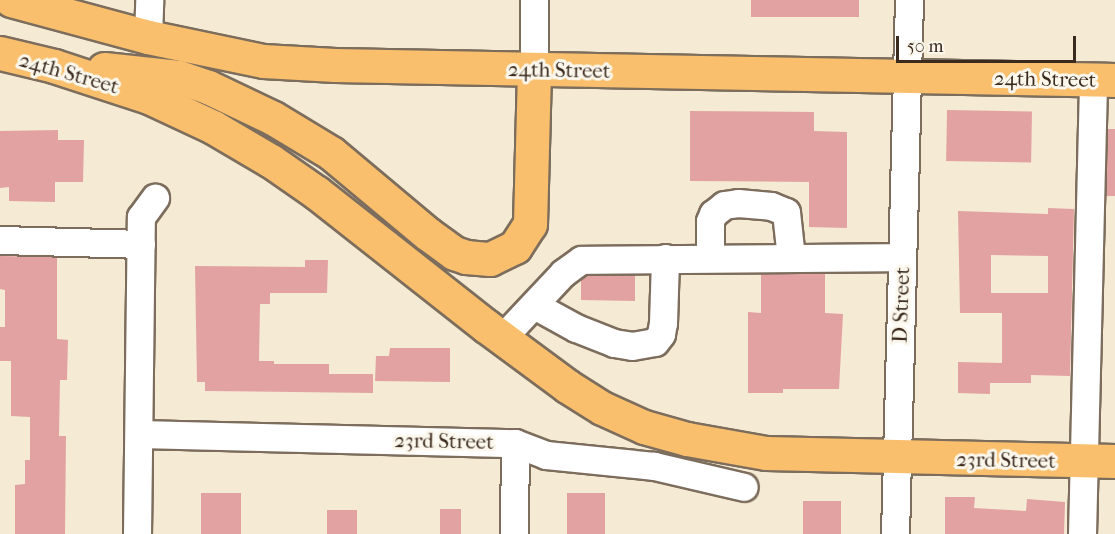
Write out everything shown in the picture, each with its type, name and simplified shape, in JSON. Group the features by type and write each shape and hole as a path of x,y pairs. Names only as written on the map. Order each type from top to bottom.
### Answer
{"main road":[{"name":"24th Street","path":"11,0 148,37 263,61 534,69 1104,80"},
{"name":"24th Street","path":"0,53 54,66 149,97 213,127 271,161 317,193 502,338 602,408 644,427 687,439 766,453 896,458"},
{"path":"54,66 165,75 208,87 273,118 331,153 454,253 465,257 490,258 515,247 530,224 534,69"},
{"name":"23rd Street","path":"896,458 1099,461"}],"street":[{"path":"148,37 149,0"},
{"path":"534,0 534,69"},
{"name":"D Street","path":"895,534 909,0"},
{"path":"1082,534 1099,461 1104,80"},
{"path":"136,534 141,217 154,198"},
{"path":"710,258 710,221 713,214 724,205 738,203 771,206 786,212 791,258"},
{"path":"0,240 141,244"},
{"path":"502,338 563,273 581,260 902,257"},
{"path":"534,305 576,328 614,343 632,346 655,342 661,334 663,323 665,258"},
{"name":"23rd Street","path":"139,434 515,443 546,455 654,466 744,487"},
{"path":"514,534 515,443"}],"building":[{"path":"751,0 859,0 859,17 751,17"},
{"path":"947,110 1032,111 1031,162 946,161"},
{"path":"690,111 814,112 814,131 847,132 847,228 809,227 809,182 690,181"},
{"path":"1108,129 1115,129 1115,196 1106,196"},
{"path":"58,130 58,140 84,140 83,182 55,182 55,202 9,201 9,187 0,188 0,131"},
{"path":"1048,208 1074,209 1070,376 1031,375 1031,383 990,383 990,394 958,393 958,362 1002,363 1002,313 960,313 958,211 1048,214","holes":["991,255 1048,256 1048,293 991,293"]},
{"path":"0,256 57,257 57,339 68,340 67,380 60,380 59,436 66,436 65,534 15,534 15,485 25,484 25,460 30,460 30,417 11,416 11,361 0,361 0,327 5,327 5,290 0,289"},
{"path":"305,260 328,260 327,293 270,293 270,304 260,304 259,361 274,361 274,364 329,364 329,374 373,374 373,393 205,391 205,382 197,382 195,266 305,267"},
{"path":"825,273 825,313 843,314 839,389 783,389 783,393 748,393 748,312 761,313 761,274"},
{"path":"635,275 635,301 581,300 581,280 586,276"},
{"path":"390,348 450,348 450,382 375,381 376,356 389,356"},
{"path":"201,493 241,493 241,534 201,534"},
{"path":"567,493 605,493 605,534 567,534"},
{"path":"945,497 975,497 974,508 1026,511 1027,499 1065,502 1064,534 945,534"},
{"path":"803,501 841,501 841,534 803,534"},
{"path":"440,509 461,509 461,534 440,534"},
{"path":"327,510 357,510 357,534 327,534"}]}
